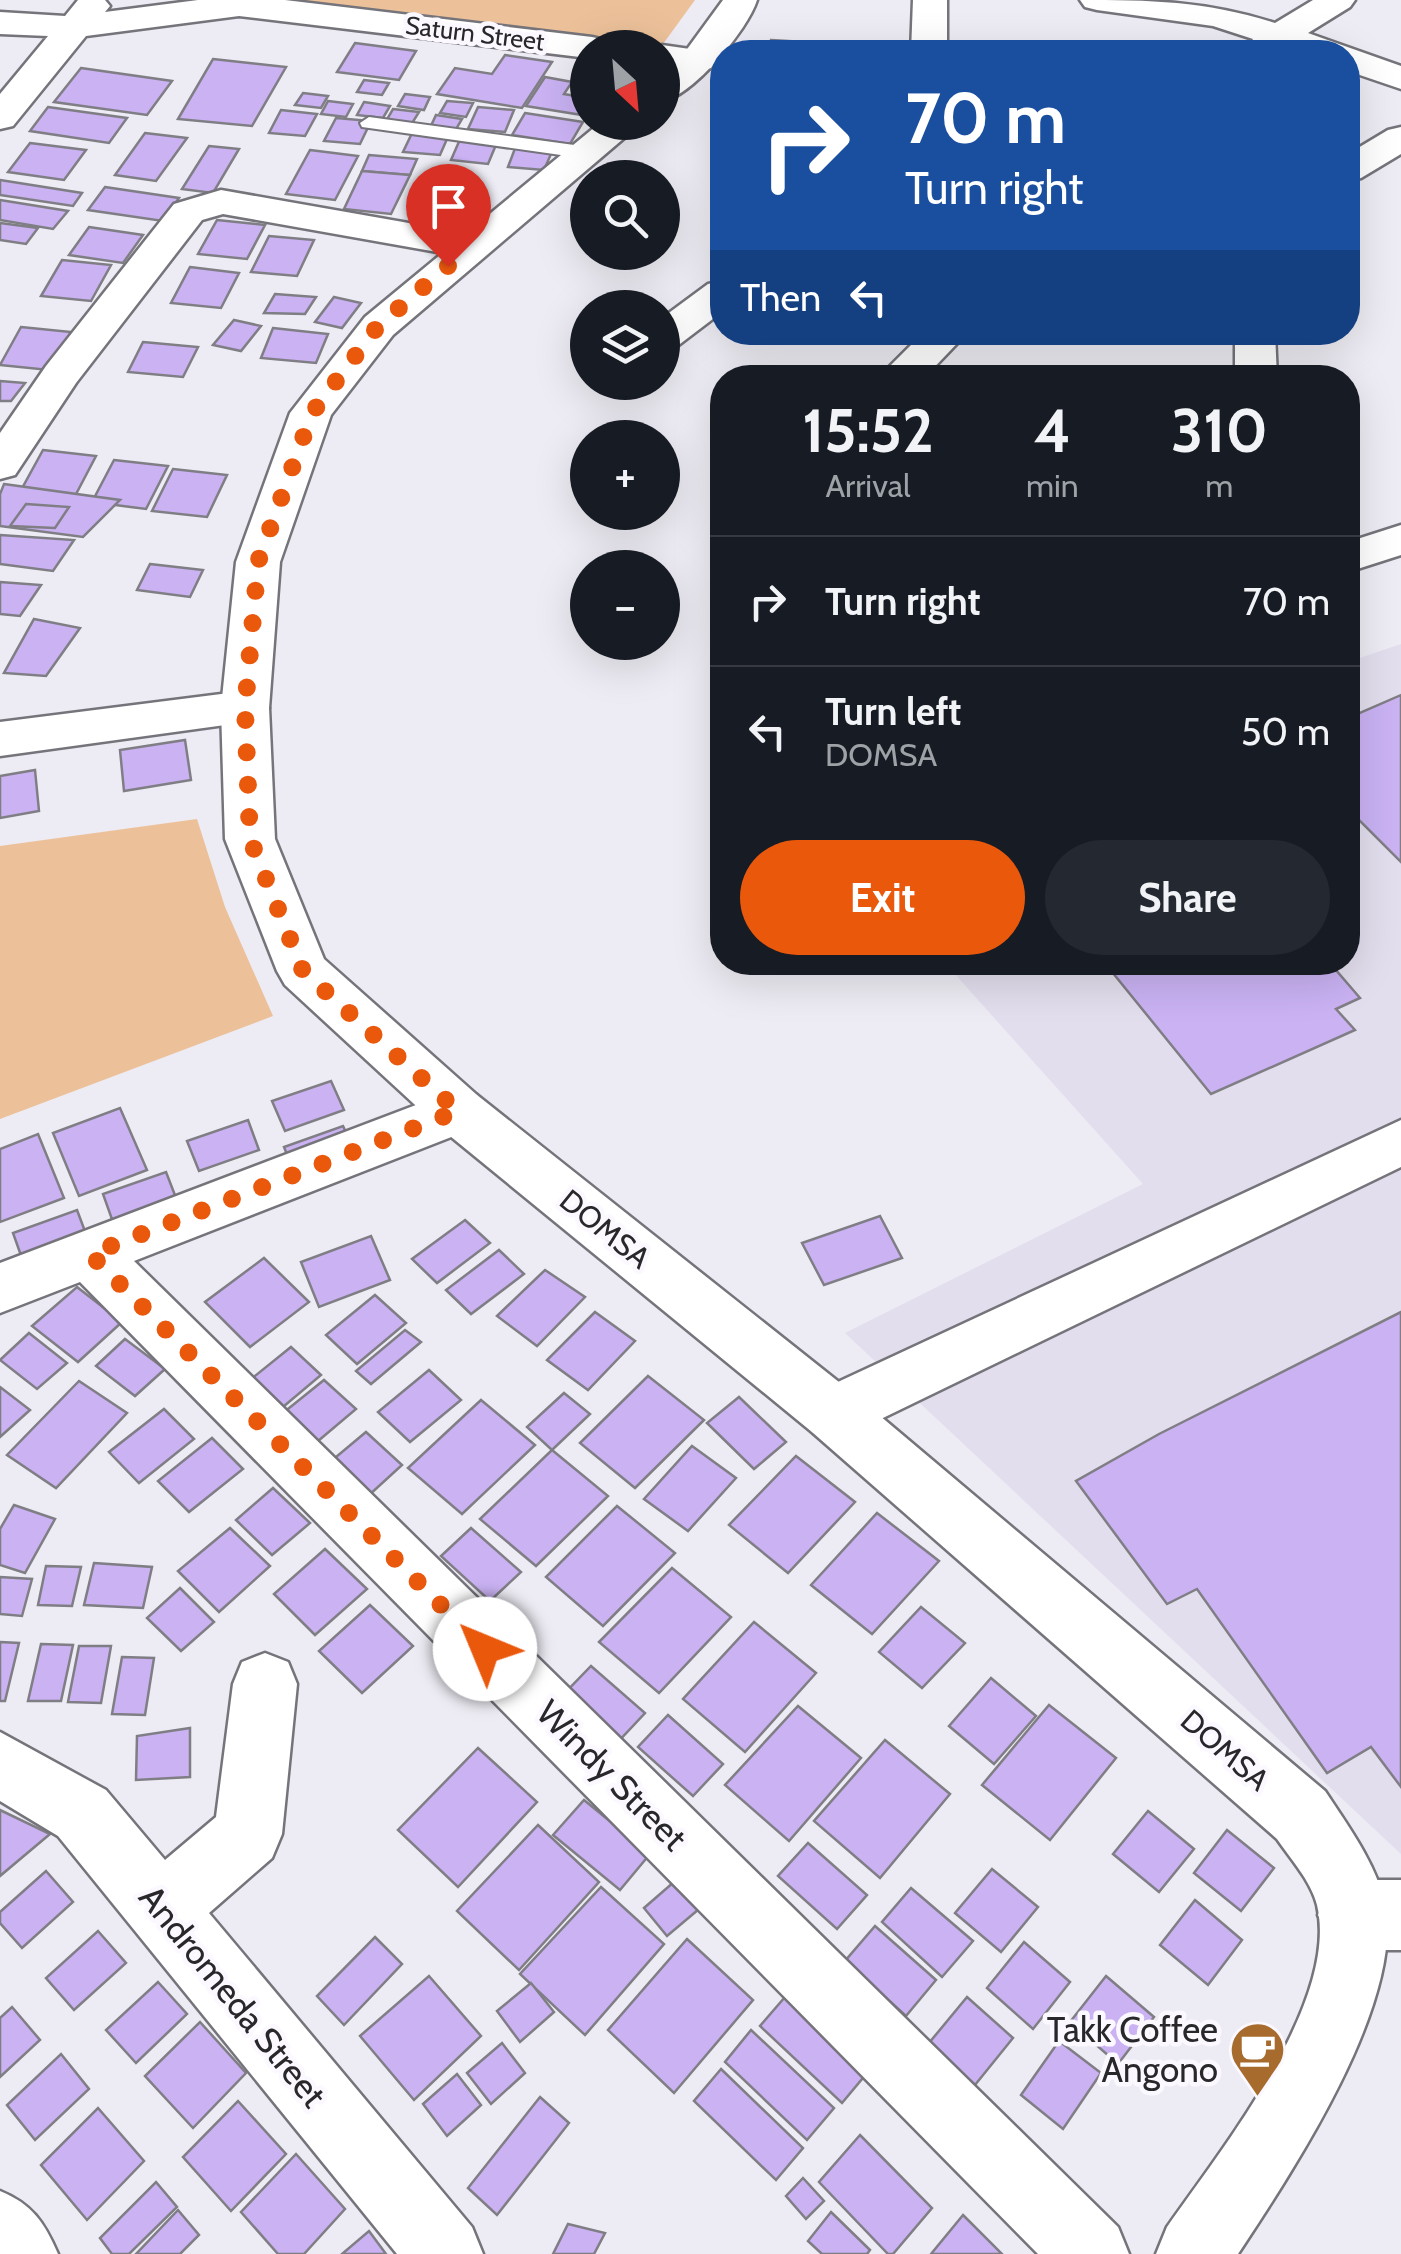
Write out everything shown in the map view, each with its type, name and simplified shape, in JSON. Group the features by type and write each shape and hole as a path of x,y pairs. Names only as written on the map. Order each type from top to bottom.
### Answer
{"street":[{"path":"680,58 737,9 740,0"},
{"path":"929,40 930,0"},
{"path":"1097,0 1218,16 1262,40"},
{"path":"1275,40 1338,0"},
{"name":"Saturn Street","path":"0,23 86,13 239,5 570,45"},
{"path":"0,118 86,13"},
{"path":"1360,63 1401,78"},
{"path":"1360,163 1401,138"},
{"name":"DOMSA","path":"605,140 378,326 312,413 258,562 245,708 250,839 303,971 458,1111 832,1413 1301,1816 1334,1864 1377,1915 1318,2064 1194,2254"},
{"path":"0,465 61,375 188,212 221,202 471,246"},
{"path":"680,324 710,302"},
{"path":"913,365 934,345"},
{"path":"1360,553 1401,540"},
{"path":"0,739 245,708"},
{"path":"0,1288 458,1111"},
{"path":"832,1413 1401,1142"},
{"name":"Windy Street","path":"90,1254 1091,2254"},
{"path":"162,1908 248,1834 265,1684"},
{"name":"Andromeda Street","path":"0,1764 82,1813 444,2254"},
{"path":"0,2228 20,2254"}],"lane":[{"path":"369,123 589,154"}],"shaded area":[{"path":"282,0 695,0 673,30 570,30 570,33"},
{"path":"1401,644 1401,1854 845,1333 1143,1184 956,975 1360,975 1360,658"},
{"path":"197,819 225,907 273,1016 0,1119 0,846"}],"building":[{"path":"355,43 416,51 399,80 337,72"},
{"path":"505,55 552,62 522,108 437,94 455,68 492,74"},
{"path":"213,59 286,67 252,126 178,119"},
{"path":"81,68 172,81 147,115 54,102"},
{"path":"545,77 570,82 564,94 570,95 570,113 526,106"},
{"path":"364,80 389,83 382,95 357,92"},
{"path":"303,93 328,96 321,108 295,105"},
{"path":"405,94 430,97 424,110 398,106"},
{"path":"328,101 353,104 346,117 321,114"},
{"path":"447,101 473,103 466,117 440,113"},
{"path":"364,102 390,106 383,118 357,115"},
{"path":"48,107 127,118 109,143 30,131"},
{"path":"478,107 514,110 505,132 468,129"},
{"path":"393,109 419,112 411,125 386,121"},
{"path":"281,110 317,114 305,136 269,133"},
{"path":"525,113 570,120 572,140 570,144 512,135"},
{"path":"436,115 462,119 455,131 430,128"},
{"path":"336,118 371,121 360,144 324,141"},
{"path":"414,129 450,132 440,155 403,152"},
{"path":"145,133 187,138 156,181 115,175"},
{"path":"461,137 498,140 488,164 451,160"},
{"path":"30,143 86,150 64,180 8,172"},
{"path":"517,143 554,147 544,170 508,167"},
{"path":"209,146 239,149 213,193 182,189"},
{"path":"310,150 358,156 335,200 286,194"},
{"path":"369,155 417,159 410,175 362,171"},
{"path":"362,171 410,175 391,214 344,209"},
{"path":"0,180 82,193 73,206 0,195"},
{"path":"105,187 179,198 163,221 88,210"},
{"path":"0,200 68,211 53,229 0,220"},
{"path":"217,220 265,225 247,259 198,254"},
{"path":"0,223 38,228 26,244 0,240"},
{"path":"89,227 143,235 123,263 69,255"},
{"path":"269,236 314,240 297,276 251,272"},
{"path":"62,260 111,265 91,301 41,296"},
{"path":"190,267 239,273 221,308 171,303"},
{"path":"275,294 316,297 305,314 264,313"},
{"path":"334,297 361,303 342,328 315,322"},
{"path":"234,320 261,326 241,351 213,345"},
{"path":"21,327 71,332 49,370 0,365"},
{"path":"273,328 328,334 316,363 261,358"},
{"path":"143,342 198,347 183,377 128,372"},
{"path":"0,381 25,383 11,401 0,401"},
{"path":"43,450 96,456 74,498 20,492"},
{"path":"114,460 168,466 146,509 92,502"},
{"path":"173,469 227,475 207,517 152,511"},
{"path":"4,484 120,500 83,537 0,526 0,494"},
{"path":"26,504 69,507 55,528 10,526"},
{"path":"0,535 74,540 53,571 0,564"},
{"path":"150,564 203,570 190,597 137,590"},
{"path":"0,582 41,585 20,616 0,614"},
{"path":"34,619 80,628 46,676 4,673"},
{"path":"1401,695 1401,862 1360,821 1360,713"},
{"path":"185,740 191,780 124,791 120,750"},
{"path":"35,770 39,811 0,818 0,776"},
{"path":"1115,975 1340,975 1360,998 1336,1009 1355,1030 1211,1094"},
{"path":"331,1081 344,1110 285,1131 272,1101"},
{"path":"120,1108 147,1170 79,1196 53,1133"},
{"path":"248,1120 259,1150 199,1171 187,1141"},
{"path":"343,1126 357,1156 296,1177 284,1147"},
{"path":"38,1134 64,1198 0,1222 0,1149"},
{"path":"166,1172 178,1203 114,1225 103,1194"},
{"path":"77,1210 89,1242 24,1264 13,1233"},
{"path":"880,1216 902,1258 824,1285 802,1243"},
{"path":"465,1220 490,1243 437,1283 412,1259"},
{"path":"371,1236 390,1280 319,1307 301,1262"},
{"path":"499,1250 524,1274 471,1314 446,1290"},
{"path":"264,1258 309,1302 250,1347 205,1302"},
{"path":"545,1270 585,1297 537,1346 497,1316"},
{"path":"77,1287 122,1322 78,1362 32,1326"},
{"path":"375,1295 406,1323 357,1364 326,1335"},
{"path":"595,1312 635,1341 588,1390 547,1360"},
{"path":"1401,1312 1401,1787 1371,1747 1327,1773 1197,1589 1167,1604 1076,1481 1159,1434"},
{"path":"405,1330 421,1342 371,1384 356,1371"},
{"path":"29,1333 67,1363 37,1389 0,1360"},
{"path":"125,1339 165,1369 135,1396 96,1366"},
{"path":"291,1347 321,1375 271,1417 240,1388"},
{"path":"429,1370 461,1400 410,1442 378,1412"},
{"path":"648,1376 704,1420 635,1488 580,1443"},
{"path":"324,1380 356,1409 305,1452 273,1421"},
{"path":"79,1381 127,1413 56,1488 7,1455"},
{"path":"0,1387 30,1410 0,1437"},
{"path":"564,1393 590,1414 552,1450 527,1427"},
{"path":"739,1397 786,1442 754,1469 707,1423"},
{"path":"481,1400 535,1445 462,1514 408,1468"},
{"path":"164,1409 194,1439 139,1483 109,1452"},
{"path":"366,1432 402,1465 367,1497 330,1462"},
{"path":"212,1438 243,1469 189,1512 158,1481"},
{"path":"692,1446 736,1478 688,1531 644,1499"},
{"path":"552,1450 608,1496 536,1566 480,1519"},
{"path":"796,1456 855,1502 788,1573 729,1525"},
{"path":"273,1488 310,1523 272,1555 236,1520"},
{"path":"14,1505 55,1519 25,1573 0,1565 0,1529"},
{"path":"617,1506 675,1553 603,1626 546,1577"},
{"path":"877,1513 939,1561 872,1634 811,1585"},
{"path":"230,1528 270,1566 219,1612 178,1571"},
{"path":"471,1528 521,1572 490,1601 441,1556"},
{"path":"325,1549 367,1589 315,1635 274,1594"},
{"path":"94,1563 152,1567 143,1608 84,1605"},
{"path":"46,1566 81,1567 72,1606 38,1605"},
{"path":"672,1568 731,1617 659,1693 599,1642"},
{"path":"0,1577 32,1579 22,1616 0,1614"},
{"path":"180,1588 214,1622 181,1651 147,1618"},
{"path":"370,1605 413,1646 362,1693 319,1651"},
{"path":"921,1607 965,1643 922,1688 879,1652"},
{"path":"754,1622 816,1673 745,1752 683,1699"},
{"path":"0,1642 19,1643 5,1701 0,1701"},
{"path":"41,1644 73,1645 61,1701 28,1701"},
{"path":"79,1646 111,1646 101,1703 68,1702"},
{"path":"122,1657 154,1658 145,1715 112,1714"},
{"path":"591,1666 645,1713 615,1745 561,1697"},
{"path":"991,1678 1036,1716 994,1764 949,1726"},
{"path":"1049,1705 1116,1758 1050,1840 982,1785"},
{"path":"798,1706 861,1758 789,1841 725,1785"},
{"path":"668,1715 723,1764 693,1796 638,1747"},
{"path":"190,1728 190,1777 136,1780 137,1736"},
{"path":"885,1740 950,1794 880,1878 814,1821"},
{"path":"478,1748 537,1802 458,1887 398,1830"},
{"path":"584,1800 650,1854 620,1890 553,1835"},
{"path":"0,1810 50,1834 0,1876"},
{"path":"1148,1811 1194,1849 1159,1892 1113,1854"},
{"path":"538,1825 599,1882 519,1970 457,1911"},
{"path":"1227,1830 1274,1868 1241,1911 1194,1873"},
{"path":"808,1843 867,1895 837,1929 778,1876"},
{"path":"992,1869 1038,1907 1001,1952 955,1913"},
{"path":"46,1871 73,1902 22,1948 0,1923 0,1912"},
{"path":"675,1881 699,1909 667,1936 644,1908"},
{"path":"601,1887 664,1944 585,2035 520,1974"},
{"path":"911,1888 973,1941 942,1977 882,1922"},
{"path":"1195,1900 1242,1940 1208,1985 1160,1945"},
{"path":"875,1926 936,1980 906,2016 845,1961"},
{"path":"98,1931 126,1963 74,2010 46,1978"},
{"path":"375,1937 402,1964 344,2025 317,1996"},
{"path":"687,1939 753,2000 674,2093 608,2030"},
{"path":"1024,1942 1070,1982 1033,2029 987,1988"},
{"path":"429,1976 481,2036 414,2100 360,2036"},
{"path":"1106,1976 1154,2017 1118,2064 1070,2022"},
{"path":"158,1982 187,2014 136,2063 106,2030"},
{"path":"531,1983 554,2012 520,2042 497,2011"},
{"path":"785,1997 867,2073 842,2103 760,2026"},
{"path":"967,1997 1013,2038 975,2085 929,2043"},
{"path":"12,2007 40,2040 0,2077 0,2018"},
{"path":"200,2022 246,2073 193,2128 145,2076"},
{"path":"751,2030 834,2108 807,2140 725,2062"},
{"path":"1059,2041 1101,2073 1063,2129 1021,2095"},
{"path":"502,2043 525,2073 491,2104 467,2073"},
{"path":"61,2054 89,2089 35,2140 7,2105"},
{"path":"721,2069 803,2148 776,2180 694,2101"},
{"path":"457,2074 481,2105 447,2136 423,2104"},
{"path":"540,2097 569,2123 497,2215 468,2188"},
{"path":"238,2101 286,2154 231,2211 183,2157"},
{"path":"98,2108 144,2161 87,2220 41,2165"},
{"path":"860,2135 932,2208 893,2254 888,2254 819,2182"},
{"path":"296,2154 345,2209 304,2254 278,2254 241,2212"},
{"path":"803,2178 824,2201 806,2219 786,2196"},
{"path":"156,2182 177,2207 129,2254 112,2254 100,2238"},
{"path":"178,2210 199,2235 180,2254 136,2254"},
{"path":"831,2212 870,2250 867,2254 822,2254 808,2241"},
{"path":"963,2215 1002,2254 931,2254"},
{"path":"568,2224 605,2233 594,2254 553,2254"},
{"path":"369,2231 386,2254 342,2254"}],"place":[{"name":"Takk Coffee Angono","path":"1257,2098"}],"route":[{"path":"448,266 378,326 312,413 258,562 245,708 250,839 303,971 458,1111 90,1254 485,1649"}]}
